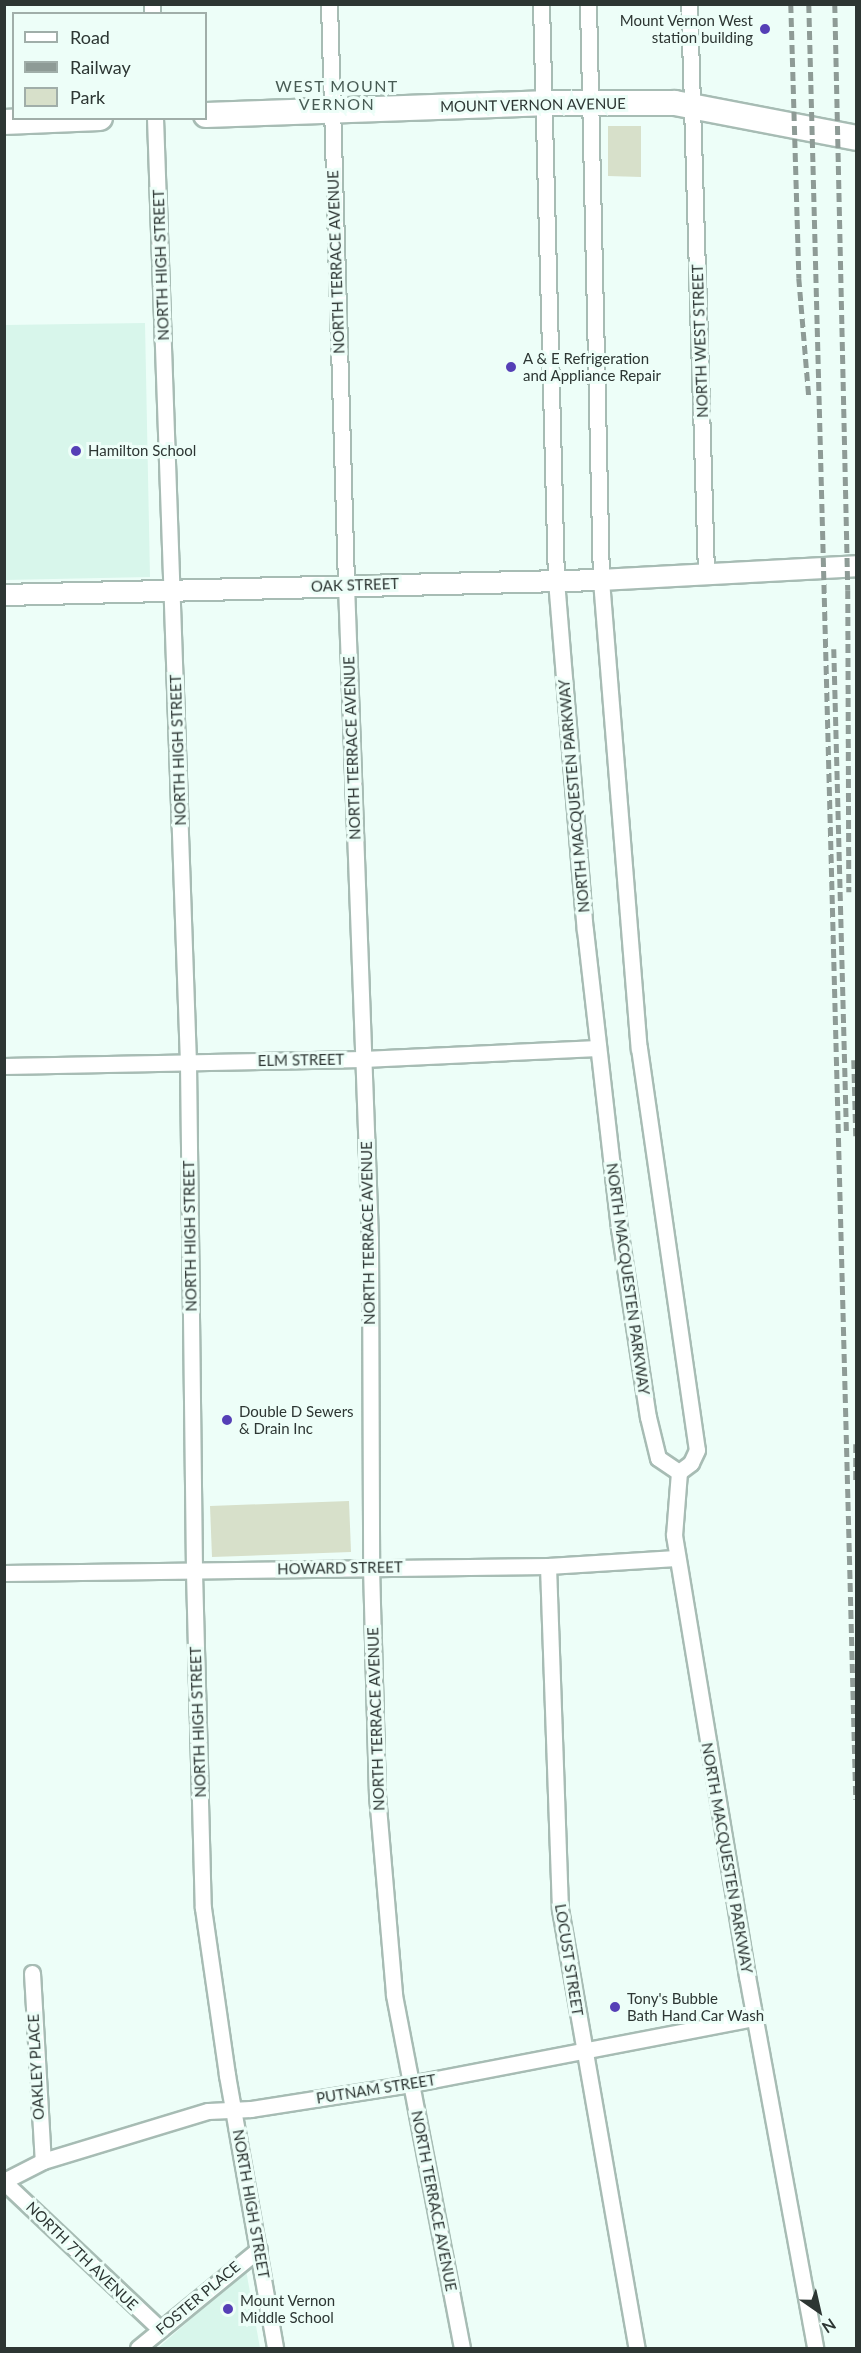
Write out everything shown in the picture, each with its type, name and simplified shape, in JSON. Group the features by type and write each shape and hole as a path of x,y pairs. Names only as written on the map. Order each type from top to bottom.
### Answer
{"main road":[{"name":"MOUNT VERNON AVENUE","path":"207,115 591,103 693,107 856,138"},
{"path":"4,122 52,120"}],"street":[{"name":"NORTH TERRACE AVENUE","path":"329,4 346,585 370,1239 371,1566 377,1796 394,1995 462,2349"},
{"name":"NORTH MACQUESTEN PARKWAY","path":"541,4 556,580 598,1048 619,1228 648,1417 658,1458 679,1472 674,1535 676,1558 755,2018 815,2349"},
{"path":"588,4 600,580 639,1048 697,1450 691,1462 679,1472"},
{"name":"NORTH WEST STREET","path":"688,4 706,574"},
{"name":"NORTH HIGH STREET","path":"155,120 188,1063 194,1572 204,1908 234,2109 275,2349"},
{"name":"OAK STREET","path":"4,596 346,585 600,580 856,566"},
{"name":"ELM STREET","path":"4,1066 363,1059 598,1048"},
{"name":"HOWARD STREET","path":"4,1573 194,1572 371,1566 548,1566 676,1558"},
{"name":"LOCUST STREET","path":"548,1566 560,1909 637,2349"},
{"name":"OAKLEY PLACE","path":"32,1973 43,2161"},
{"name":"PUTNAM STREET","path":"4,2181 43,2161 208,2111 411,2084 755,2018"},
{"name":"NORTH 7TH AVENUE","path":"4,2181 160,2330"},
{"name":"FOSTER PLACE","path":"138,2349 259,2249"}],"shaded area":[{"name":"Hamilton School","path":"145,323 150,577 5,580 5,325"},
{"name":"Mount Vernon Middle School","path":"246,2270 260,2348 158,2348"}],"green space":[{"path":"608,126 641,126 641,177 608,176"},
{"path":"349,1501 351,1552 212,1557 210,1506"}],"railway":[{"path":"791,4 799,278 809,397"},
{"path":"809,4 856,1799"},
{"path":"835,4 848,590 849,892"},
{"path":"834,649 847,1132"},
{"path":"854,1060 856,1136"},
{"path":"856,1444 856,1480"}],"place":[{"name":"Mount Vernon West station building","path":"765,29"},
{"name":"A & E Refrigeration and Appliance Repair","path":"511,367"},
{"name":"Hamilton School","path":"76,451"},
{"name":"Double D Sewers & Drain Inc","path":"227,1420"},
{"name":"Tony's Bubble Bath Hand Car Wash","path":"615,2007"},
{"name":"Mount Vernon Middle School","path":"228,2309"}],"district":[{"name":"WEST MOUNT VERNON","path":"337,95"}]}
